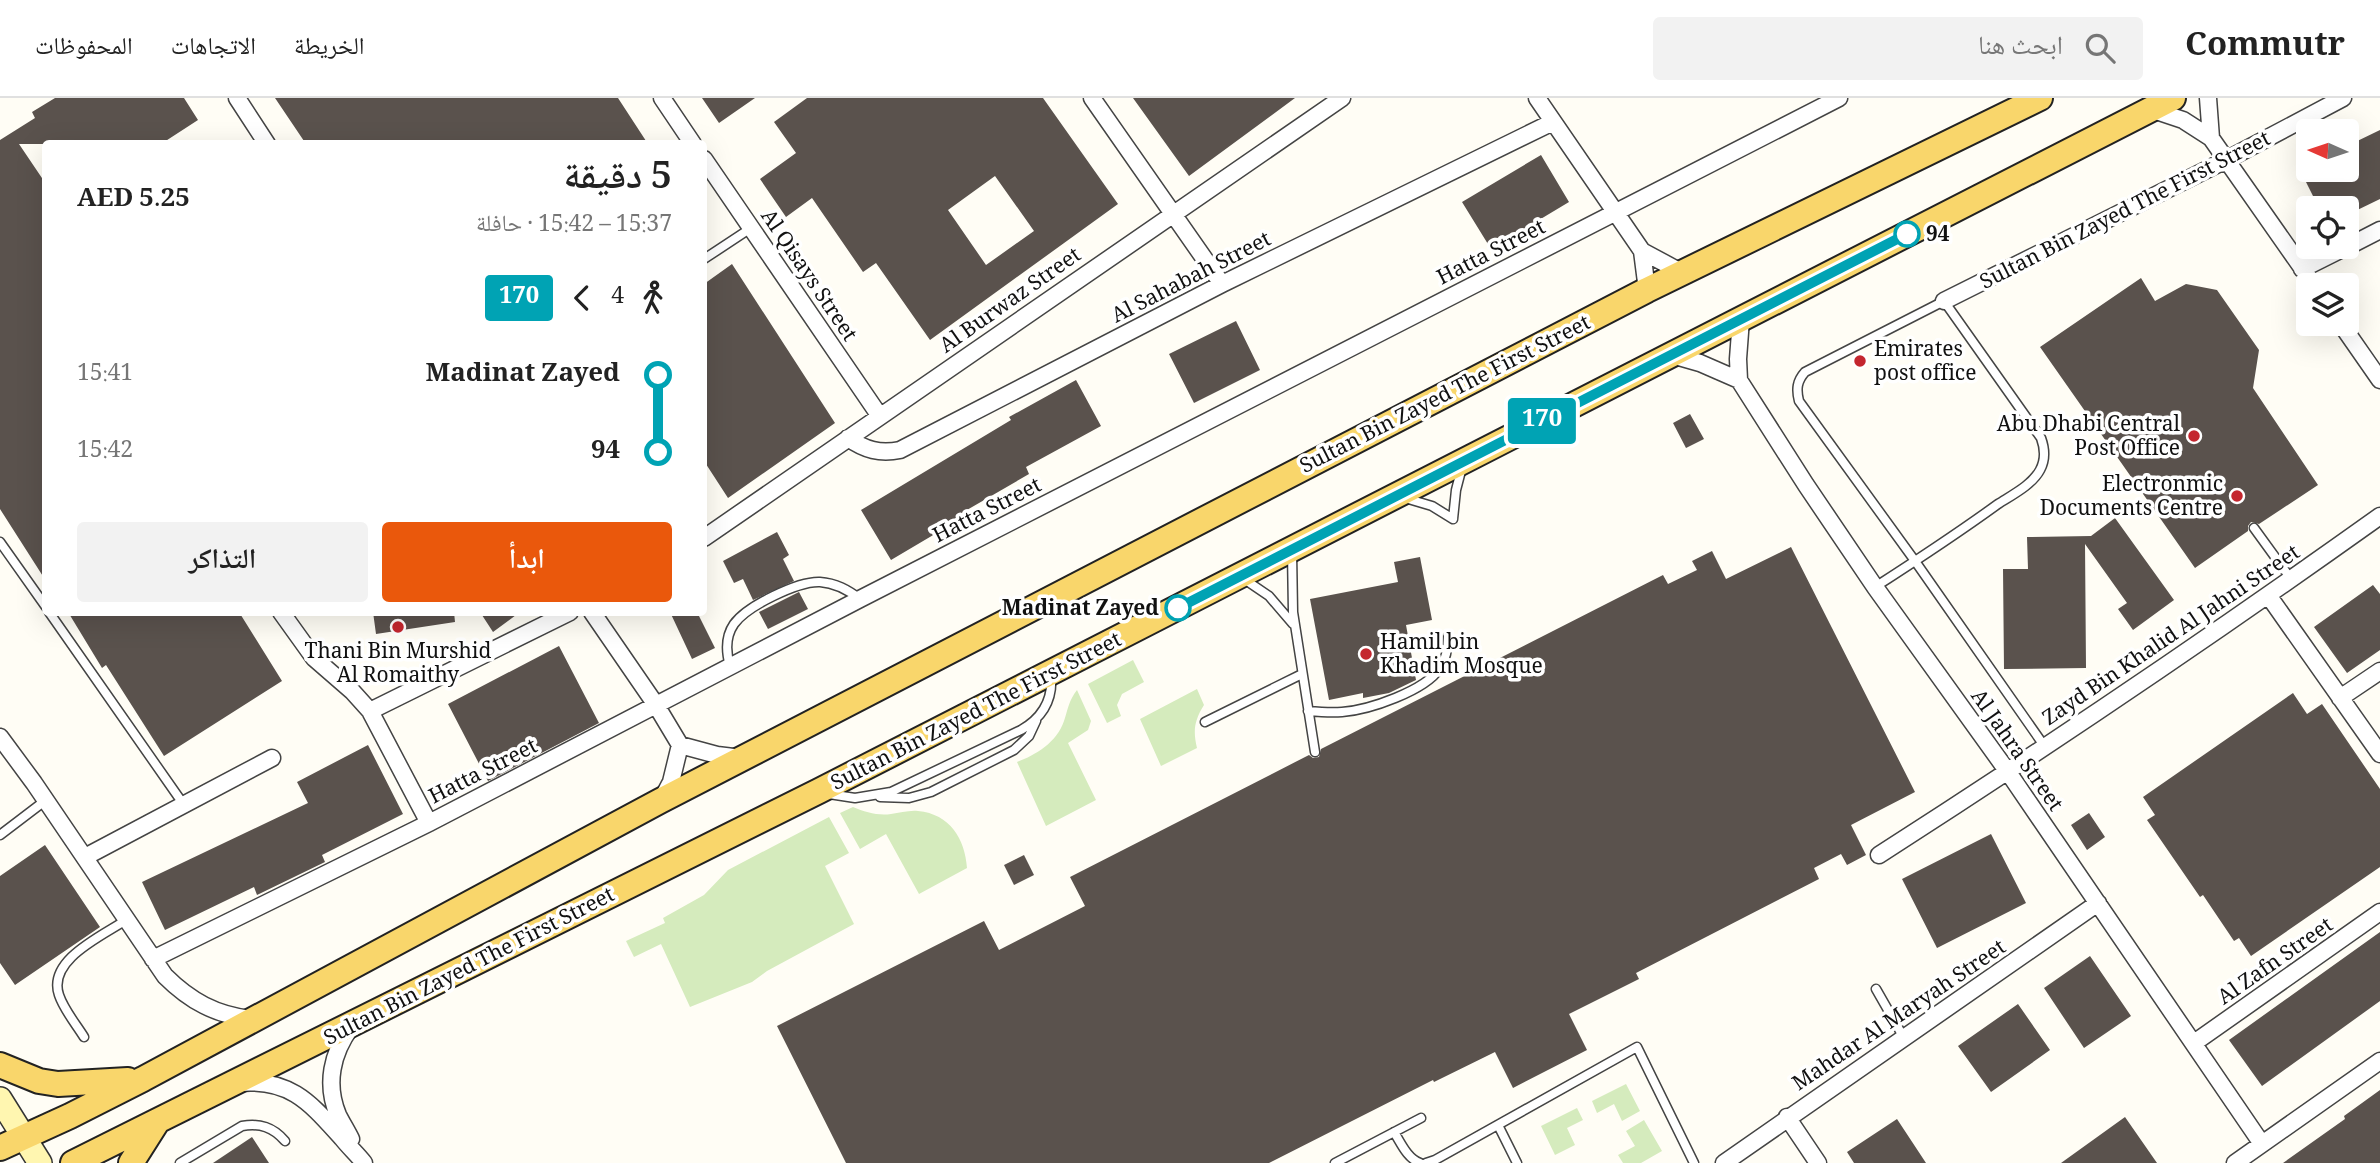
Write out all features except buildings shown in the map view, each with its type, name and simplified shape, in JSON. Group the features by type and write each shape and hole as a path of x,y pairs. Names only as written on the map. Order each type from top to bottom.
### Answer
{"main road":[{"name":"Sultan Bin Zayed The First Street","path":"0,1148 143,1079 660,801 1681,272 2040,98"},
{"name":"Sultan Bin Zayed The First Street","path":"73,1163 819,791 2173,98"},
{"path":"0,1065 39,1081 58,1084 143,1079"},
{"path":"0,1099 40,1163"},
{"path":"131,1163 157,1121"}],"street":[{"path":"237,98 264,140"},
{"path":"662,98 690,140"},
{"path":"1092,98 1222,284"},
{"name":"Al Burwaz Street","path":"707,536 1342,98"},
{"path":"1537,98 1642,251 1681,272"},
{"name":"Hatta Street","path":"153,959 429,823 860,599 1839,98"},
{"path":"2208,98 2211,138"},
{"name":"Sultan Bin Zayed The First Street","path":"1944,301 2226,160 2343,98"},
{"path":"2150,109 2183,120 2211,138 2305,273"},
{"name":"Al Sahabah Street","path":"848,438 876,452 900,450 1222,284 1553,122"},
{"name":"Al Qisays Street","path":"707,163 879,415"},
{"path":"2359,241 2380,230"},
{"path":"1642,251 1647,290"},
{"path":"2302,269 2322,259"},
{"path":"1672,355 1700,363 1739,380 1741,319"},
{"path":"2349,336 2380,380"},
{"name":"Al Jahra Street","path":"1739,380 1875,587 2008,772 2262,1144"},
{"name":"Zayd Bin Khalid Al Jahni Street","path":"1880,855 2045,747 2380,516"},
{"path":"2268,595 2380,754"},
{"path":"284,616 314,659 352,691 370,711 429,823"},
{"path":"370,711 562,616"},
{"path":"596,616 680,745 717,755 743,758"},
{"path":"2340,698 2379,674"},
{"path":"0,737 46,800 153,959 179,990 214,1011 254,1020"},
{"path":"660,801 671,782 680,745"},
{"path":"85,857 272,758"},
{"name":"Mahdar Al Maryah Street","path":"1724,1163 2098,903"},
{"name":"Al Zafn Street","path":"2194,1043 2380,912"},
{"path":"353,1024 341,1040 334,1058 332,1097 338,1115 363,1162"},
{"path":"2235,1163 2380,1061"},
{"path":"230,1084 265,1083 298,1095 312,1105 363,1162"},
{"path":"1787,1117 1818,1163"}],"lane":[{"path":"707,257 751,228"},
{"path":"1875,587 1915,561 2009,497 2035,478 2041,469 2044,448 2041,438 1944,301 1812,368 1800,378 1797,385 1799,401 1915,561 2045,747"},
{"path":"1396,497 1432,506 1453,519 1456,490 1464,462"},
{"path":"2254,528 2291,579"},
{"path":"0,542 42,601"},
{"path":"1293,549 1295,628 1315,752"},
{"path":"1238,576 1279,605 1295,628"},
{"path":"730,667 728,638 733,625 743,615 782,592 808,582 822,582 836,585 860,599"},
{"path":"53,616 184,805"},
{"path":"1308,711 1341,713 1357,710 1425,683 1440,668 1445,658 1448,636"},
{"path":"873,796 897,799 920,796 1014,750 1029,736 1049,701 1051,673"},
{"path":"1205,722 1302,674"},
{"path":"819,791 855,798 891,792 1021,730 1037,719"},
{"path":"0,835 46,800"},
{"path":"85,1037 60,997 58,978 61,968 74,955 126,920"},
{"path":"1877,989 1904,1038"},
{"path":"1426,1163 1637,1047 1695,1163"},
{"path":"1335,1163 1421,1118"},
{"path":"180,1163 242,1126 252,1124 271,1129 285,1141"},
{"path":"1497,1125 1517,1163"},
{"path":"1394,1132 1414,1161 1420,1163"}],"green space":[{"path":"1133,660 1144,682 1122,694 1117,705 1121,716 1107,723 1088,684"},
{"path":"1197,689 1204,705 1195,726 1197,748 1161,766 1140,719"},
{"path":"1077,690 1091,721 1088,730 1068,743 1096,800 1046,826 1017,762 1038,751 1061,729 1070,701"},
{"path":"853,807 876,814 915,811 939,817 959,838 967,868 919,894 886,834 860,849 840,813"},
{"path":"829,817 849,853 825,866 854,924 767,971 752,982 690,1007 661,944 634,957 626,941 665,923 663,918 704,895 728,870"},
{"path":"1626,1084 1640,1111 1622,1121 1614,1104 1597,1113 1592,1101"},
{"path":"1577,1108 1583,1120 1567,1128 1575,1145 1555,1155 1541,1126"},
{"path":"1644,1120 1662,1151 1641,1163 1623,1163 1618,1155 1635,1146 1626,1131"}],"bus line":[{"name":"170","path":"1178,608 1907,234"}],"place":[{"name":"94","path":"1907,234"},
{"name":"Emirates post office","path":"1860,361"},
{"name":"Abu Dhabi Central Post Office","path":"2194,436"},
{"name":"Electronmic Documents Centre","path":"2237,496"},
{"name":"Madinat Zayed","path":"1178,608"},
{"name":"Thani Bin Murshid Al Romaithy","path":"398,627"},
{"name":"Hamil bin Khadim Mosque","path":"1366,654"}]}
